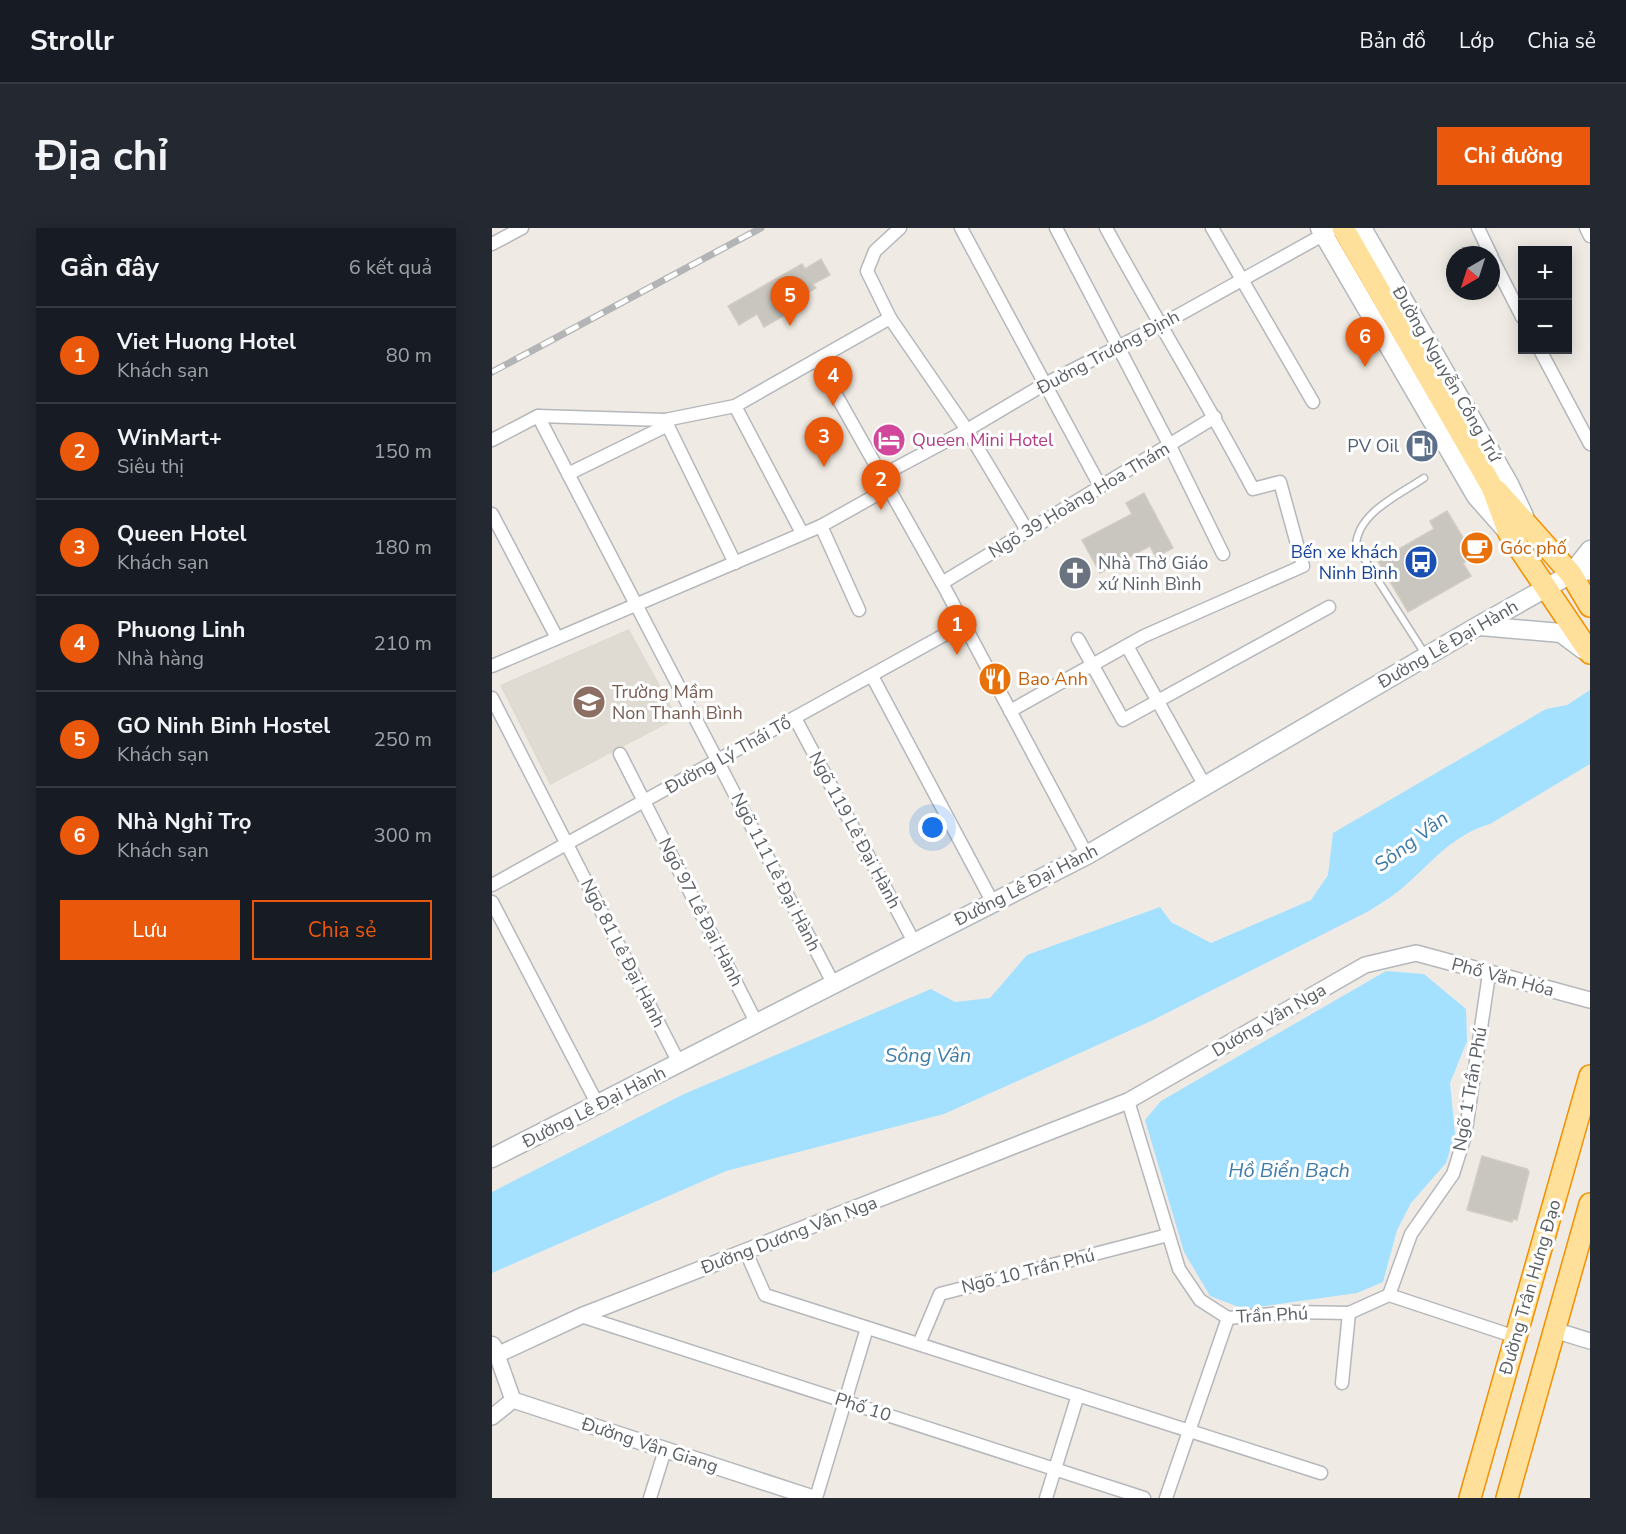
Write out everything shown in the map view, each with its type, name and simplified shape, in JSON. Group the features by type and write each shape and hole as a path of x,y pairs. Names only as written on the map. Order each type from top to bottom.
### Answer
{"highway":[{"name":"Đường Nguyễn Công Trứ","path":"1330,230 1518,528 1547,587 1590,654"},
{"name":"Đường Nguyễn Công Trứ","path":"1518,528 1581,572 1590,606"},
{"name":"Đường Trân Hưng Đạo","path":"1470,1498 1590,1076"},
{"name":"Đường Trân Hưng Đạo","path":"1507,1498 1588,1215"},
{"path":"1518,1328 1554,1330"}],"main road":[{"name":"Đường Nguyễn Công Trứ","path":"1362,228 1509,484 1518,528"},
{"name":"Đường Nguyễn Công Trứ","path":"1330,230 1476,496 1518,528"},
{"path":"1581,572 1590,550"},
{"name":"Đường Lê Đại Hành","path":"492,1158 1087,855 1478,626 1547,587 1581,572"},
{"path":"1478,626 1519,627 1561,633 1590,654"}],"street":[{"path":"492,244 522,228"},
{"path":"900,228 875,251 867,271 890,318 967,430 1028,532"},
{"path":"961,228 1043,385 1100,486"},
{"path":"1056,228 1170,446 1223,554"},
{"path":"1010,711 1144,636 1303,566 1280,482 1253,489 1215,417 1160,326 1106,228"},
{"path":"1212,228 1313,402"},
{"path":"1478,228 1487,246"},
{"path":"1586,228 1590,236"},
{"name":"Đuờng Trương Định","path":"881,476 967,430 1043,385 1160,326 1330,230"},
{"path":"1500,273 1518,309"},
{"path":"568,474 667,423 735,406 890,318"},
{"path":"1542,354 1590,444"},
{"path":"817,361 887,489 942,583 1087,855"},
{"path":"735,406 802,533"},
{"path":"492,440 538,416 667,423"},
{"name":"Ngõ 111 Lê Đại Hành","path":"538,416 638,604 833,983"},
{"name":"Ngõ 39 Hoàng Hoa Thám","path":"942,583 1215,417"},
{"path":"667,423 735,563"},
{"path":"492,666 821,526 887,489"},
{"path":"492,514 558,638"},
{"path":"821,526 859,610"},
{"path":"1078,639 1123,720 1329,607"},
{"name":"Đường Lý Thái Tổ","path":"492,885 964,624"},
{"path":"1127,646 1205,786"},
{"path":"872,676 993,903"},
{"name":"Ngõ 81 Lê Đại Hành","path":"492,698 679,1062"},
{"name":"Ngõ 119 Lê Đại Hành","path":"795,718 914,942"},
{"name":"Ngõ 97 Lê Đại Hành","path":"620,754 756,1022"},
{"path":"492,902 598,1105"},
{"name":"Phố Văn Hóa","path":"1416,953 1590,1000"},
{"name":"Dương Vân Nga","path":"1128,1101 1365,965 1416,953"},
{"name":"Ngõ 1 Trần Phú","path":"1389,1295 1411,1234 1453,1174 1465,1136 1489,974"},
{"name":"Trần Phú","path":"1128,1101 1179,1269 1200,1300 1228,1318 1293,1312 1349,1313 1389,1295"},
{"name":"Đường Dương Vân Nga","path":"513,1400 495,1351 1128,1101"},
{"name":"Ngõ 10 Trần Phú","path":"919,1344 940,1294 1168,1235"},
{"path":"746,1252 765,1295 1321,1473"},
{"path":"1389,1295 1518,1328"},
{"path":"1342,1383 1349,1313"},
{"name":"Phố 10","path":"581,1316 1144,1498"},
{"path":"1166,1498 1228,1318"},
{"path":"815,1498 867,1328"},
{"path":"1554,1330 1590,1341"},
{"path":"1046,1498 1078,1395"},
{"path":"492,1417 513,1400"},
{"name":"Đường Vân Giang","path":"513,1400 815,1498"},
{"path":"650,1498 665,1450"}],"lane":[{"path":"1424,478 1365,519 1356,534 1356,546 1426,657"}],"shaded area":[{"name":"Trường Mầm Non Thanh Bình","path":"629,629 678,718 550,785 500,685"}],"water":[{"name":"Sông Vân","path":"1590,690 1590,764 1490,824 1464,835 1400,890 1369,911 1151,1021 944,1114 726,1171 492,1273 492,1192 684,1094 931,989 955,1002 990,998 1027,955 1160,907 1171,922 1211,943 1311,900 1328,875 1333,833 1546,709 1567,705"},
{"name":"Hồ Biển Bạch","path":"1386,971 1424,974 1466,1009 1467,1041 1450,1083 1455,1134 1446,1163 1411,1203 1397,1230 1383,1282 1357,1293 1244,1309 1210,1296 1184,1252 1145,1120 1161,1101"}],"building":[{"path":"821,259 830,275 813,284 816,288 802,296 806,303 764,327 757,314 739,325 728,306 802,264 805,269"},
{"path":"1144,493 1173,548 1156,557 1150,546 1100,573 1082,540 1132,514 1126,503"},
{"name":"Bến xe khách Ninh Bình","path":"1447,511 1474,556 1463,563 1471,576 1408,612 1378,561 1434,529 1430,521"},
{"path":"1482,1156 1527,1169 1529,1172 1517,1220 1513,1219 1512,1222 1467,1210"}],"railway":[{"path":"492,372 761,228"}],"place":[{"name":"GO Ninh Binh Hostel","path":"790,326"},
{"name":"Nhà Nghỉ Trọ","path":"1365,367"},
{"name":"Phuong Linh","path":"833,406"},
{"name":"Queen Mini Hotel","path":"889,440"},
{"name":"PV Oil","path":"1422,446"},
{"name":"Queen Hotel","path":"824,467"},
{"name":"WinMart+","path":"881,510"},
{"name":"Góc phố","path":"1477,548"},
{"name":"Bến xe khách Ninh Bình","path":"1421,562"},
{"name":"Nhà Thờ Giáo xứ Ninh Bình","path":"1075,573"},
{"name":"Viet Huong Hotel","path":"957,655"},
{"name":"Bao Anh","path":"995,679"},
{"name":"Trường Mầm Non Thanh Bình","path":"589,702"}]}
